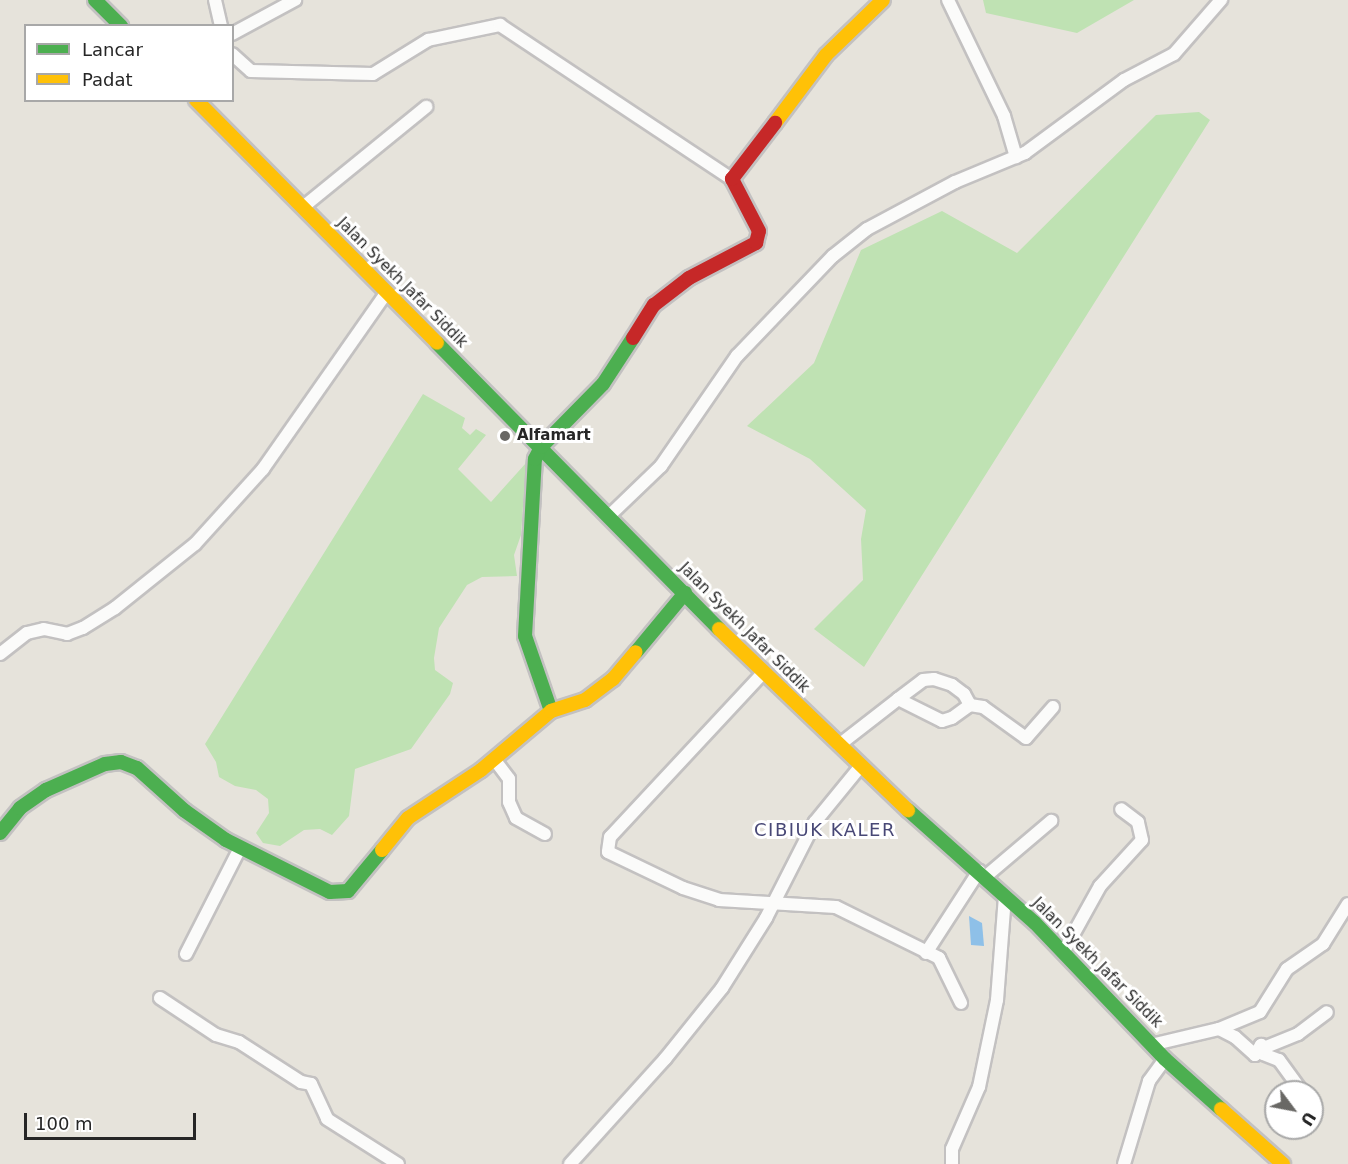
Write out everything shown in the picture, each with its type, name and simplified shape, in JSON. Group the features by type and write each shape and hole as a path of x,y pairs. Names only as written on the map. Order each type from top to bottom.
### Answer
{"street":[{"path":"95,0 119,24"},
{"path":"215,0 221,24"},
{"path":"234,33 295,0"},
{"path":"732,179 826,55 883,0"},
{"path":"948,0 1005,117 1016,157"},
{"path":"609,516 661,466 737,356 833,256 867,229 955,182 1016,157 1124,80 1174,54 1221,0"},
{"path":"234,56 251,70 373,74 428,40 500,25 732,179 759,231 756,243 689,278 659,300 603,384 541,447 533,468 525,636 551,711"},
{"name":"Jalan Syekh Jafar Siddik","path":"198,102 763,673 860,767 982,874 1064,951 1155,1044 1166,1059 1283,1164"},
{"path":"303,207 426,107"},
{"path":"0,654 27,633 44,629 67,634 83,628 115,608 195,544 263,469 387,292"},
{"path":"0,833 20,808 46,790 105,764 121,762 137,768 201,824 240,848 330,892 348,891 408,818 494,759 551,711 585,700 613,679 685,593"},
{"path":"763,673 610,837 606,847 612,855 697,894 774,904 831,905 939,958 961,1003"},
{"path":"839,745 923,680 934,679 952,685 970,705 982,707 1026,738 1053,707"},
{"path":"898,699 942,721 948,721 970,705"},
{"path":"494,759 508,776 509,802 516,818 545,834"},
{"path":"570,1164 692,1026 722,988 774,904 815,822 860,767"},
{"path":"1064,951 1106,877 1142,840 1138,822 1120,809"},
{"path":"926,953 982,874 1052,821"},
{"path":"186,954 240,848"},
{"path":"952,1164 952,1149 979,1087 997,1000 1005,896"},
{"path":"1155,1044 1219,1029 1260,1012 1287,969 1323,944 1348,904"},
{"path":"160,998 216,1035 239,1042 301,1082 311,1084 327,1119 398,1164"},
{"path":"1261,1049 1298,1034 1327,1012"},
{"path":"1219,1029 1235,1037 1254,1055 1261,1045 1261,1049 1268,1057 1279,1059 1294,1080"},
{"path":"1124,1164 1149,1081 1166,1059"}],"green space":[{"path":"983,0 1134,0 1077,33 986,13"},
{"path":"1199,112 1210,120 864,667 814,629 863,580 861,539 866,510 810,459 747,426 814,363 861,250 942,211 1017,253 1156,115"},
{"path":"423,394 465,418 462,428 470,435 476,429 486,435 458,469 491,502 526,463 521,535 514,555 517,576 482,577 467,585 439,628 434,658 435,670 453,683 450,694 411,749 355,769 349,816 332,835 320,829 304,830 280,846 263,843 256,833 269,813 268,799 256,790 235,786 219,777 216,762 205,744"}],"water":[{"path":"969,916 982,923 984,946 971,945"}],"traffic: fast":[{"path":"95,0 119,24"},
{"path":"551,711 525,636 535,459 541,447 603,384 633,338"},
{"path":"437,343 719,629"},
{"path":"636,652 685,593"},
{"path":"0,833 20,808 46,790 105,764 121,762 137,768 185,811 226,840 330,892 348,891 382,850"},
{"path":"908,810 1035,923 1165,1059 1221,1109"}],"traffic: slow":[{"path":"775,123 826,55 883,0"},
{"path":"198,102 437,343"},
{"path":"719,629 908,810"},
{"path":"382,850 408,818 481,770 551,711 585,700 613,679 636,652"},
{"path":"1221,1109 1283,1164"}],"traffic: jam":[{"path":"633,338 654,305 689,278 756,243 759,231 732,179 775,123"}],"place":[{"name":"Alfamart","path":"505,436"}],"district":[{"name":"CIBIUK KALER","path":"825,830"}]}
